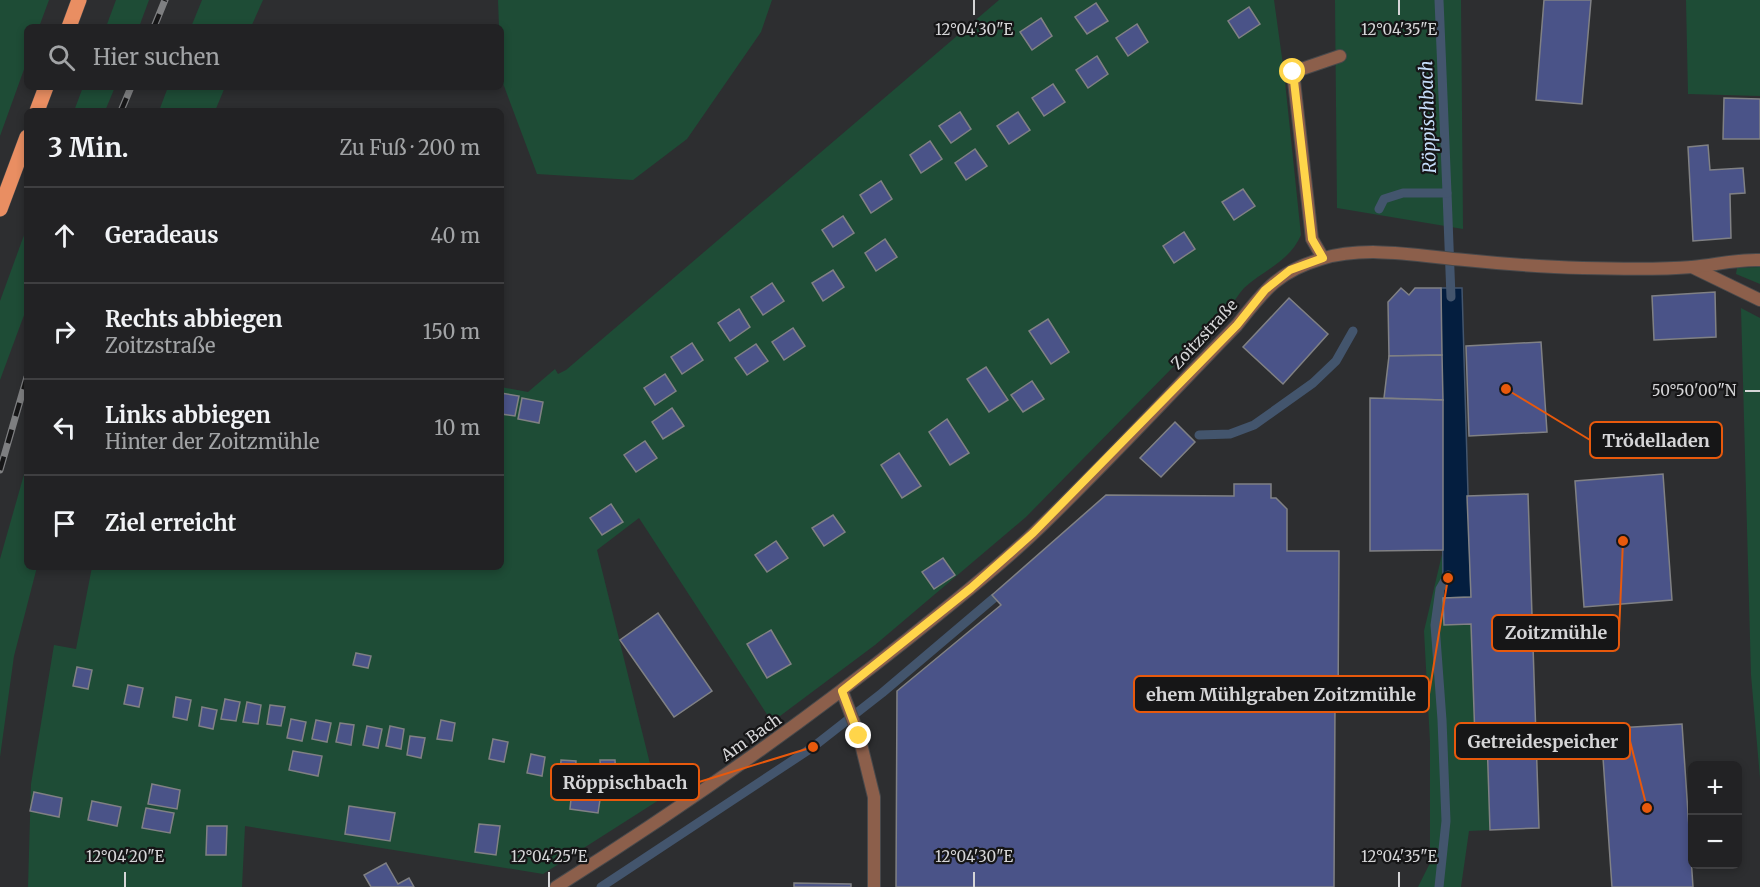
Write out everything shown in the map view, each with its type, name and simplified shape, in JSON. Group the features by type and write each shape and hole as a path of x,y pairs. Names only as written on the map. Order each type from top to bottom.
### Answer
{"main road":[{"path":"70,24 79,0"},
{"path":"38,108 45,90"},
{"path":"0,209 24,145"}],"street":[{"path":"1323,258 1312,239 1293,72 1340,56"},
{"name":"Zoitzstraße","path":"842,691 971,588 1033,533 1237,325 1265,290 1290,270 1323,258 1354,253 1425,255 1461,260 1584,268 1691,267 1760,260"},
{"name":"Zoitzstraße","path":"1691,267 1760,300"},
{"path":"842,691 859,736 874,797 874,887"},
{"name":"Am Bach","path":"556,887 642,833 765,748 842,691"}],"green space":[{"path":"0,0 49,0 40,24 24,24 24,69 0,136"},
{"path":"116,0 149,0 140,24 107,24"},
{"path":"202,0 263,0 252,24 192,24"},
{"path":"498,0 772,0 761,32 687,139 633,180 537,174 504,86 504,24 499,24"},
{"path":"999,0 1274,0 1301,235 1296,244 1276,264 1244,288 1227,312 1026,517 875,645 772,722 639,518 597,550 659,800 543,874 245,826 242,887 28,887 31,784 54,645 76,649 91,570 504,570 504,388 528,392 555,369 558,374 566,370"},
{"path":"1335,0 1461,0 1463,229 1337,208"},
{"path":"1686,0 1760,0 1760,96 1688,94"},
{"path":"82,90 114,90 106,108 75,108"},
{"path":"167,90 224,90 216,108 160,108"},
{"path":"24,235 24,315 0,380 0,301"},
{"path":"1760,267 1760,284 1736,274 1737,268"},
{"path":"1741,308 1760,318 1760,778 1751,675"},
{"path":"24,475 24,570 36,570 14,656 0,757 0,559"},
{"path":"1443,550 1444,624 1471,624 1475,739 1487,738 1490,830 1469,831 1461,887 1418,887 1430,863 1430,742 1424,631"}],"water":[{"path":"1441,288 1462,288 1471,597 1443,598"}],"building":[{"path":"1544,0 1591,0 1582,104 1536,100"},
{"path":"1096,3 1108,21 1087,34 1075,17"},
{"path":"1249,7 1260,24 1239,38 1228,21"},
{"path":"1041,18 1052,36 1032,50 1020,32"},
{"path":"1137,24 1148,42 1128,56 1116,38"},
{"path":"1097,56 1108,74 1088,88 1076,70"},
{"path":"1053,84 1065,102 1044,116 1032,98"},
{"path":"1724,98 1760,99 1760,139 1723,139"},
{"path":"960,112 971,129 951,143 939,126"},
{"path":"1018,112 1030,130 1009,144 997,126"},
{"path":"930,141 942,159 921,173 910,155"},
{"path":"1708,145 1710,170 1743,168 1745,193 1730,194 1731,238 1693,241 1688,147"},
{"path":"975,149 987,166 966,180 955,163"},
{"path":"881,181 892,199 871,213 860,195"},
{"path":"1243,189 1255,206 1234,220 1222,202"},
{"path":"843,216 854,233 833,247 822,230"},
{"path":"1184,232 1195,249 1174,263 1163,246"},
{"path":"885,239 897,257 876,271 865,253"},
{"path":"833,270 844,287 823,301 812,283"},
{"path":"772,283 784,301 763,315 751,297"},
{"path":"1401,288 1409,295 1415,288 1441,288 1442,355 1389,356 1388,302"},
{"path":"1715,292 1716,337 1654,340 1652,296"},
{"path":"1289,298 1328,334 1283,384 1243,347"},
{"path":"739,309 750,327 730,341 718,323"},
{"path":"1048,319 1069,352 1051,364 1029,331"},
{"path":"793,328 805,346 784,360 772,342"},
{"path":"1541,342 1547,432 1469,436 1466,346"},
{"path":"692,343 703,360 682,374 671,357"},
{"path":"756,344 768,361 747,375 735,358"},
{"path":"1442,355 1443,400 1384,398 1389,356"},
{"path":"986,367 1008,400 989,412 967,379"},
{"path":"665,374 676,391 655,405 644,388"},
{"path":"1032,381 1044,399 1023,412 1011,395"},
{"path":"504,394 519,396 515,416 504,414"},
{"path":"522,398 543,402 539,423 518,419"},
{"path":"1370,398 1443,400 1443,550 1370,551"},
{"path":"672,408 684,426 663,439 652,422"},
{"path":"947,419 969,453 950,465 929,432"},
{"path":"1175,422 1195,442 1161,477 1140,458"},
{"path":"645,441 657,458 636,472 624,455"},
{"path":"899,453 921,486 902,498 881,465"},
{"path":"1663,474 1672,600 1584,607 1575,481"},
{"path":"1234,484 1271,484 1271,498 1276,498 1287,509 1287,551 1339,551 1334,887 896,887 897,691 1001,605 992,595 1106,495 1234,496"},
{"path":"1528,494 1539,828 1490,830 1487,738 1475,739 1471,624 1444,625 1443,598 1471,597 1467,496"},
{"path":"611,504 623,522 602,535 590,518"},
{"path":"833,515 845,532 824,546 812,528"},
{"path":"776,541 788,558 767,572 755,555"},
{"path":"943,558 955,575 934,589 922,572"},
{"path":"658,613 712,691 674,717 620,640"},
{"path":"771,630 791,664 767,678 747,644"},
{"path":"356,653 371,656 368,668 353,665"},
{"path":"77,667 92,670 88,689 73,686"},
{"path":"128,685 143,688 139,707 124,704"},
{"path":"176,697 191,700 187,720 173,717"},
{"path":"225,699 240,702 236,721 221,719"},
{"path":"247,702 261,705 258,724 243,722"},
{"path":"270,705 285,707 281,726 267,724"},
{"path":"202,707 217,710 213,729 199,726"},
{"path":"291,719 306,722 302,741 287,738"},
{"path":"316,720 331,723 327,742 312,739"},
{"path":"441,720 455,723 452,741 437,739"},
{"path":"340,723 354,725 351,745 336,742"},
{"path":"1682,724 1688,813 1688,869 1692,869 1693,887 1612,887 1601,729"},
{"path":"367,726 382,729 378,748 363,745"},
{"path":"390,726 404,729 401,749 386,746"},
{"path":"410,736 425,738 421,758 407,755"},
{"path":"493,739 508,742 504,762 489,759"},
{"path":"293,751 322,756 318,776 289,770"},
{"path":"531,754 545,757 542,776 527,773"},
{"path":"561,760 576,761 575,780 560,780"},
{"path":"600,760 615,760 616,780 601,780"},
{"path":"152,784 180,790 177,809 148,804"},
{"path":"572,789 601,793 598,813 570,809"},
{"path":"34,792 62,798 59,817 30,811"},
{"path":"92,801 121,807 117,826 88,820"},
{"path":"349,806 395,813 390,841 345,834"},
{"path":"146,808 174,813 170,833 142,828"},
{"path":"479,824 500,826 496,855 475,852"},
{"path":"207,826 227,826 226,855 206,855"},
{"path":"386,863 398,884 409,878 414,887 371,887 364,875"},
{"path":"794,883 851,884 851,887 794,887"}],"waterway":[{"name":"Röppischbach","path":"1379,209 1384,199 1403,193 1447,193 1439,0"},
{"path":"1447,193 1451,297"},
{"name":"Röppischbach","path":"1199,435 1230,434 1254,425 1313,383 1336,361 1353,331"},
{"path":"1439,887 1446,821 1435,625 1440,589 1448,575"},
{"name":"Röppischbach","path":"601,887 813,747 882,693 994,598"}],"railway":[{"path":"155,24 165,0"},
{"path":"122,108 130,90"},
{"path":"0,470 24,387"}],"place":[{"name":"Trödelladen","path":"1506,389"},
{"name":"Zoitzmühle","path":"1623,541"},
{"name":"ehem Mühlgraben Zoitzmühle","path":"1448,578"},
{"name":"Röppischbach","path":"813,747"},
{"name":"Getreidespeicher","path":"1647,808"}],"route":[{"path":"859,736 842,691 971,588 1033,533 1237,325 1265,290 1290,270 1323,258 1312,239 1293,72"}]}
